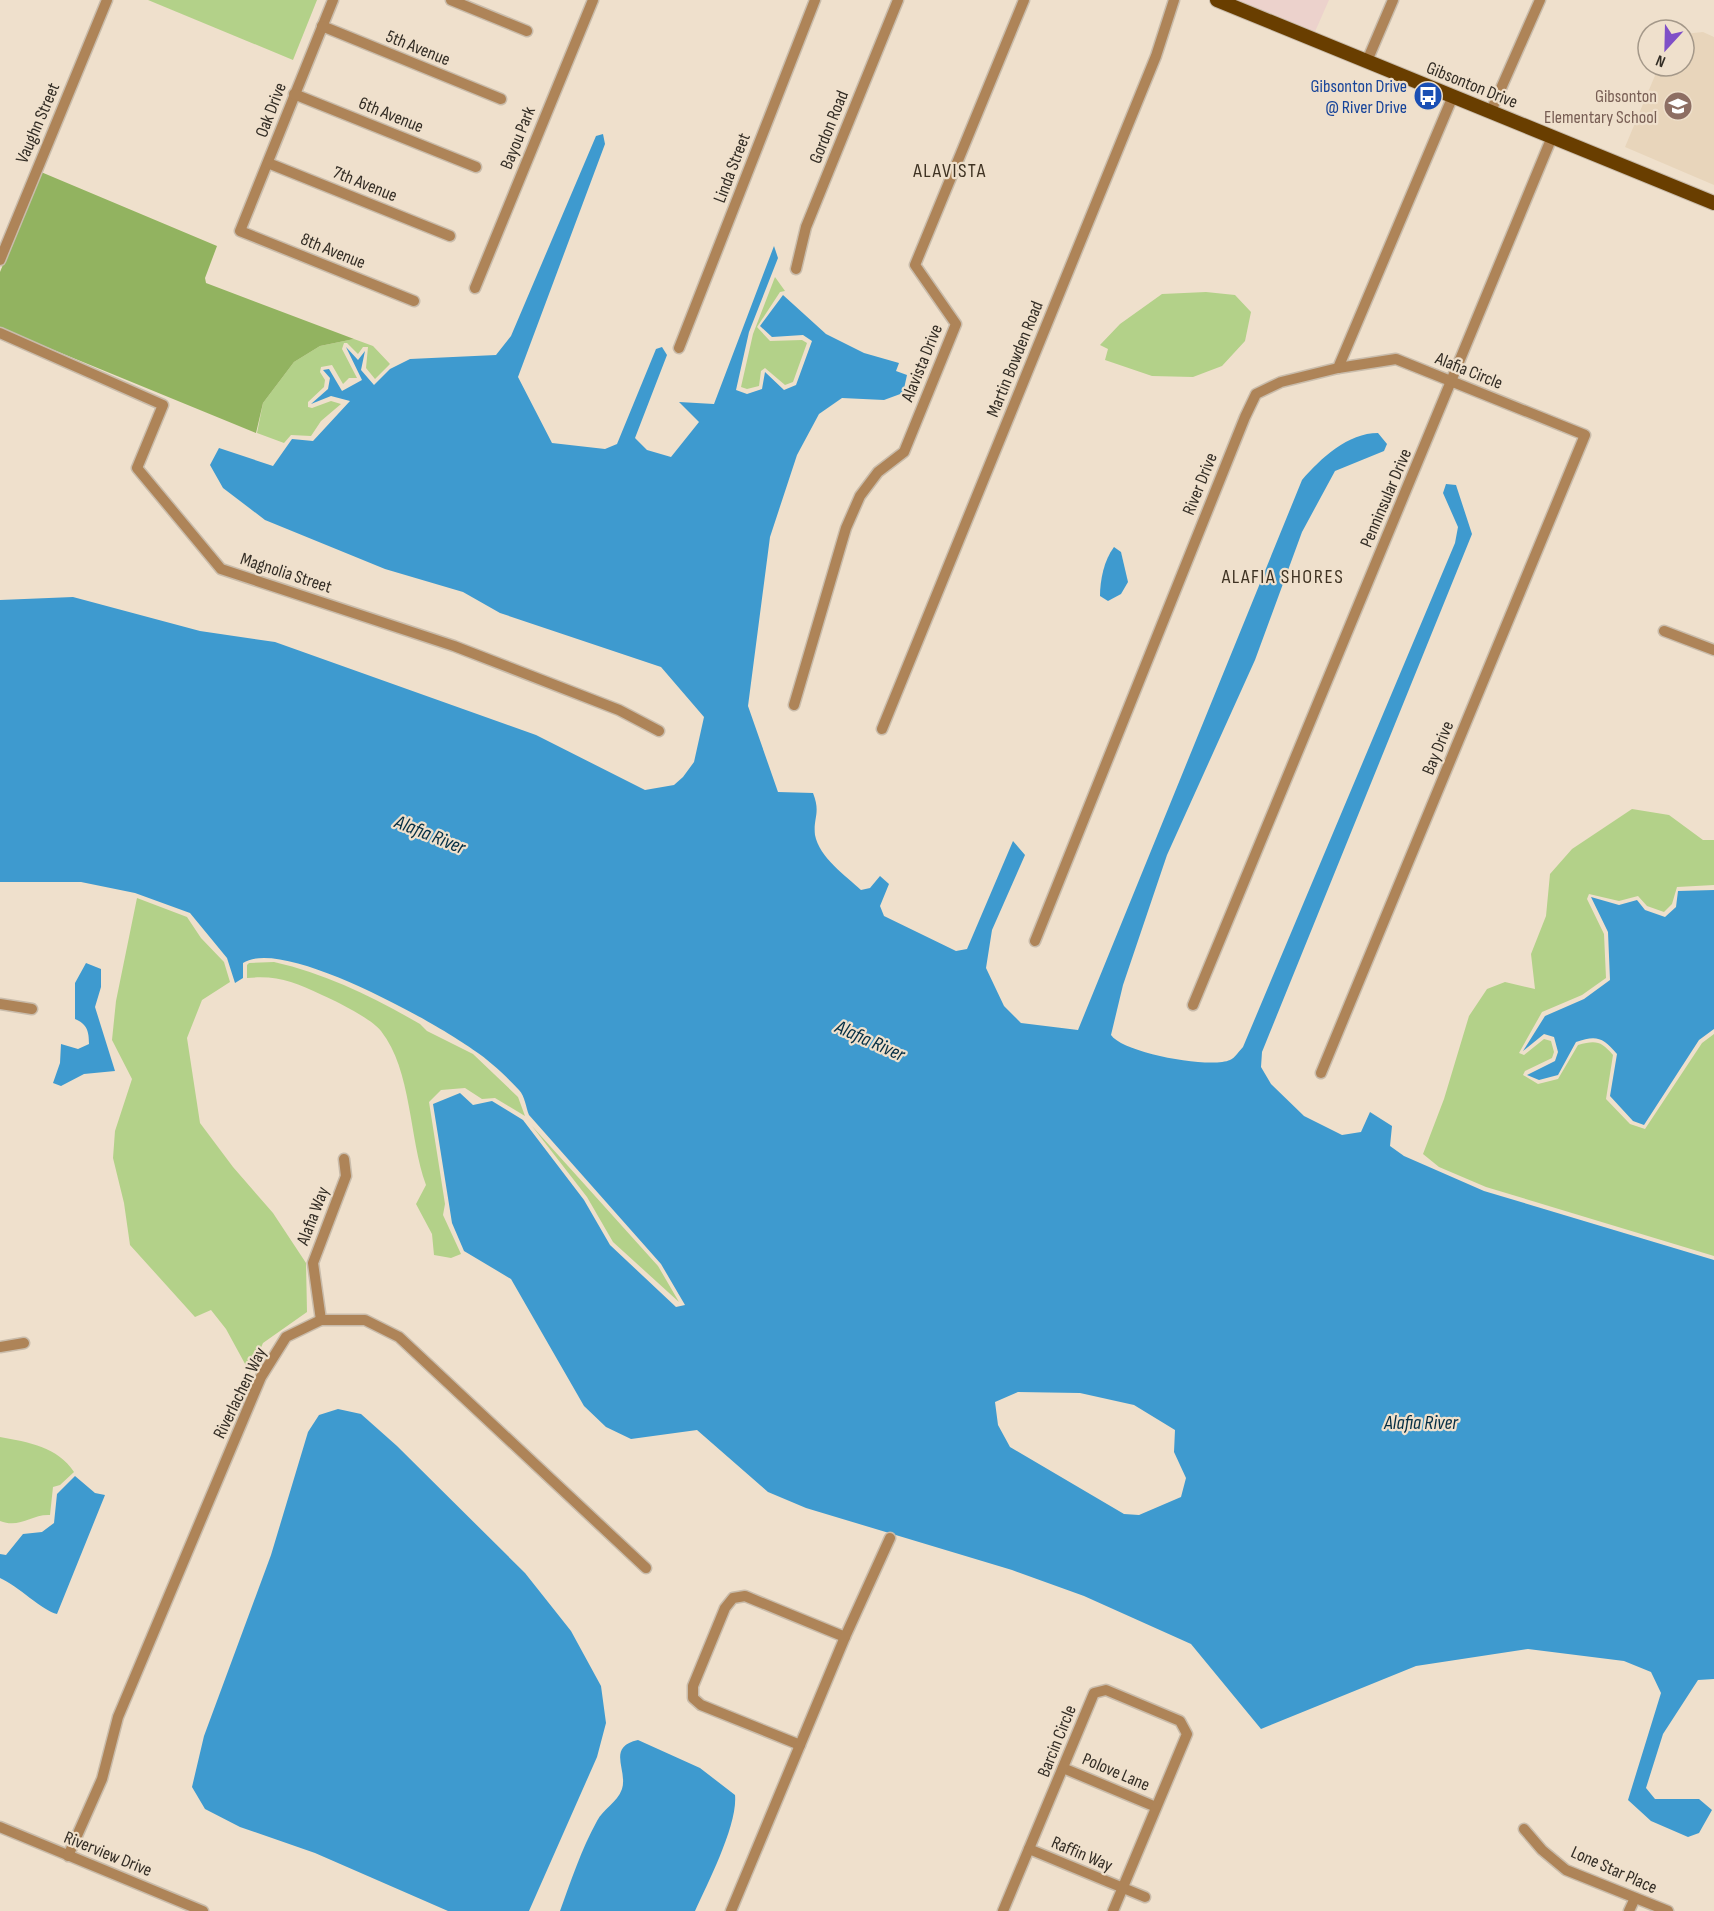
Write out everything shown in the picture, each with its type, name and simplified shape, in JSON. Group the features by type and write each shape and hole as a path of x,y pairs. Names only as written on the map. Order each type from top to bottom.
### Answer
{"main road":[{"name":"Gibsonton Drive","path":"1217,0 1714,203"}],"street":[{"name":"Vaughn Street","path":"0,260 4,236 107,0"},
{"name":"Oak Drive","path":"240,231 333,0"},
{"path":"451,0 527,31"},
{"name":"Bayou Park","path":"475,288 593,0"},
{"name":"Linda Street","path":"679,348 815,0"},
{"name":"Gordon Road","path":"796,269 806,227 898,0"},
{"name":"Alavista Drive","path":"794,705 846,528 860,496 878,472 904,452 956,324 915,264 1024,0"},
{"name":"Martin Bowden Road","path":"882,729 1156,56 1174,0"},
{"path":"1367,61 1393,0"},
{"path":"1491,111 1540,0"},
{"name":"5th Avenue","path":"322,26 501,99"},
{"name":"6th Avenue","path":"294,94 476,167"},
{"path":"1338,368 1452,96"},
{"name":"Penninsular Drive","path":"1193,1005 1552,137"},
{"name":"7th Avenue","path":"268,163 450,236"},
{"name":"8th Avenue","path":"240,231 414,301"},
{"name":"Magnolia Street","path":"0,333 162,405 137,468 221,569 454,646 619,710 658,731"},
{"name":"Alafia Circle","path":"1338,368 1396,358 1585,435"},
{"name":"River Drive","path":"1035,941 1256,394 1281,382 1338,368"},
{"name":"Bay Drive","path":"1321,1073 1585,435"},
{"path":"1665,631 1714,650"},
{"path":"0,1004 32,1009"},
{"name":"Alafia Way","path":"321,1320 313,1263 346,1176 344,1159"},
{"name":"Riverlachen Way","path":"68,1856 102,1779 118,1717 261,1377 286,1338 321,1320 365,1320 399,1337 646,1568"},
{"path":"0,1347 24,1343"},
{"path":"731,1911 845,1637 890,1538"},
{"path":"800,1745 701,1705 693,1698 693,1686 725,1608 732,1598 745,1596 845,1637"},
{"name":"Barcin Circle","path":"1004,1911 1094,1694 1106,1690 1180,1721 1187,1734 1113,1911"},
{"name":"Polove Lane","path":"1063,1768 1156,1807"},
{"name":"Riverview Drive","path":"0,1827 203,1911"},
{"name":"Lone Star Place","path":"1524,1829 1542,1850 1566,1870 1668,1911"},
{"name":"Raffin Way","path":"1029,1849 1145,1897"},
{"path":"1629,1911 1635,1898"}],"shaded area":[{"path":"1230,0 1329,0 1314,34"},
{"name":"Gibsonton Elementary School","path":"1703,32 1714,37 1714,185 1625,147 1654,78 1696,78 1696,33"}],"green space":[{"path":"148,0 317,0 293,60"},
{"path":"41,172 217,246 205,278 206,283 354,339 320,346 294,362 263,403 256,433 0,328 0,272"},
{"path":"775,277 785,291 780,292 757,327 770,341 802,340 807,343 793,382 785,385 765,368 761,371 759,386 747,389 741,387 753,334"},
{"path":"1206,292 1235,295 1251,312 1245,341 1222,366 1193,377 1152,376 1105,360 1108,349 1100,345 1120,324 1162,294"},
{"path":"354,339 373,346 390,364 375,379 366,368 368,347 363,347 358,354 347,343 344,343 342,349 357,378 349,378 343,384 332,365 321,367 320,372 325,380 324,387 308,402 308,407 312,408 331,401 341,404 321,421 311,436 291,435 284,443 257,433 263,403 294,362 320,346"},
{"path":"1632,809 1669,815 1703,840 1714,840 1714,885 1677,887 1672,904 1664,912 1647,906 1638,896 1619,901 1589,894 1587,899 1604,934 1606,978 1582,995 1542,1012 1519,1053 1524,1055 1544,1039 1551,1041 1554,1052 1552,1058 1525,1071 1523,1075 1538,1084 1558,1079 1578,1045 1589,1042 1601,1044 1613,1055 1606,1099 1630,1124 1645,1129 1702,1043 1714,1034 1714,1256 1486,1187 1439,1167 1423,1154 1444,1099 1469,1016 1487,989 1505,982 1535,989 1531,954 1546,916 1550,874 1572,849"},
{"path":"137,898 187,917 201,938 224,962 230,982 202,1000 187,1038 200,1123 233,1167 273,1213 306,1263 307,1312 263,1343 250,1373 226,1329 211,1310 195,1317 130,1245 124,1203 113,1158 115,1131 132,1079 112,1040 116,1001"},
{"path":"274,962 331,980 402,1014 420,1024 427,1031 473,1054 518,1097 525,1116 495,1098 482,1099 465,1088 441,1090 429,1102 445,1204 443,1215 461,1254 451,1258 434,1255 432,1234 416,1204 426,1185 420,1167 409,1105 399,1065 381,1031 353,1011 303,986 277,979 247,978 249,963"},
{"path":"532,1126 658,1266 679,1302 613,1242 587,1197"},
{"path":"0,1437 51,1451 74,1472 60,1485 53,1487 50,1515 14,1523 0,1521"}],"water":[{"name":"Alafia River","path":"603,134 605,144 518,377 552,443 605,449 617,444 656,349 662,347 667,355 635,438 647,450 671,457 699,422 679,402 714,404 774,246 778,258 749,332 736,390 747,394 762,389 765,372 784,390 796,385 812,341 803,335 772,337 760,326 783,295 826,334 864,353 899,363 896,371 907,375 903,393 884,400 842,398 819,414 797,455 770,537 748,706 778,792 813,793 817,811 815,835 827,858 861,890 870,888 880,876 889,884 880,906 884,916 956,951 967,949 1013,841 1025,855 992,930 986,968 1004,1006 1021,1023 1078,1030 1302,480 1336,448 1356,437 1378,433 1387,444 1384,451 1335,471 1302,532 1255,660 1167,855 1123,985 1111,1035 1132,1048 1187,1061 1230,1060 1243,1047 1455,543 1458,527 1443,493 1446,484 1456,485 1472,534 1262,1052 1261,1067 1271,1084 1304,1116 1342,1135 1361,1132 1370,1112 1392,1126 1390,1146 1404,1156 1484,1191 1714,1260 1714,1679 1698,1680 1663,1734 1646,1788 1655,1799 1699,1799 1712,1810 1699,1833 1688,1837 1651,1821 1628,1800 1661,1693 1651,1672 1624,1661 1528,1649 1416,1666 1261,1729 1191,1644 1084,1596 1012,1570 806,1508 768,1492 697,1430 631,1439 606,1427 584,1406 511,1279 464,1251 452,1223 433,1104 460,1093 473,1105 492,1101 523,1120 584,1200 610,1245 676,1307 685,1305 661,1264 529,1115 521,1093 487,1059 456,1038 396,1004 324,972 291,962 263,958 243,963 243,978 235,983 227,958 190,913 135,893 81,882 0,882 0,600 73,597 200,631 275,642 536,735 645,790 674,785 683,777 694,762 704,717 661,667 500,613 463,592 385,569 265,520 223,488 210,465 219,448 273,466 292,439 313,441 350,401 331,396 311,404 328,389 330,378 323,370 329,369 342,391 362,380 346,347 358,360 365,351 361,370 374,385 390,369 410,359 496,355 511,336 596,136","holes":["1018,1392 1080,1393 1134,1405 1175,1430 1174,1452 1186,1478 1181,1497 1139,1515 1124,1514 1010,1447 998,1425 995,1402"]},
{"path":"1114,547 1121,552 1128,582 1121,594 1108,601 1100,596 1101,583 1105,564"},
{"path":"1714,890 1714,1029 1699,1040 1644,1125 1633,1121 1610,1096 1617,1054 1608,1044 1599,1039 1576,1042 1558,1075 1539,1080 1527,1075 1555,1061 1558,1052 1554,1037 1544,1034 1523,1051 1545,1016 1584,999 1610,980 1608,932 1591,897 1619,905 1637,900 1645,910 1665,917 1676,907 1678,891"},
{"path":"86,963 101,969 101,987 95,1007 115,1071 84,1074 61,1086 53,1083 60,1063 61,1044 78,1049 89,1044 86,1028 75,1019 75,983"},
{"path":"338,1409 361,1414 397,1446 525,1573 571,1631 601,1686 606,1723 597,1757 529,1911 448,1911 315,1853 240,1827 205,1809 192,1787 204,1736 271,1555 308,1432 319,1415"},
{"path":"75,1476 95,1493 105,1495 57,1614 0,1578 0,1554 6,1555 23,1534 42,1532 54,1523 57,1494"},
{"path":"638,1740 700,1768 735,1795 732,1821 707,1885 695,1911 560,1911 591,1832 622,1789 620,1754 628,1743"}],"place":[{"name":"Gibsonton Drive @ River Drive","path":"1428,96"},
{"name":"Gibsonton Elementary School","path":"1678,106"}],"district":[{"name":"ALAVISTA","path":"950,171"},
{"name":"ALAFIA SHORES","path":"1283,577"}]}
